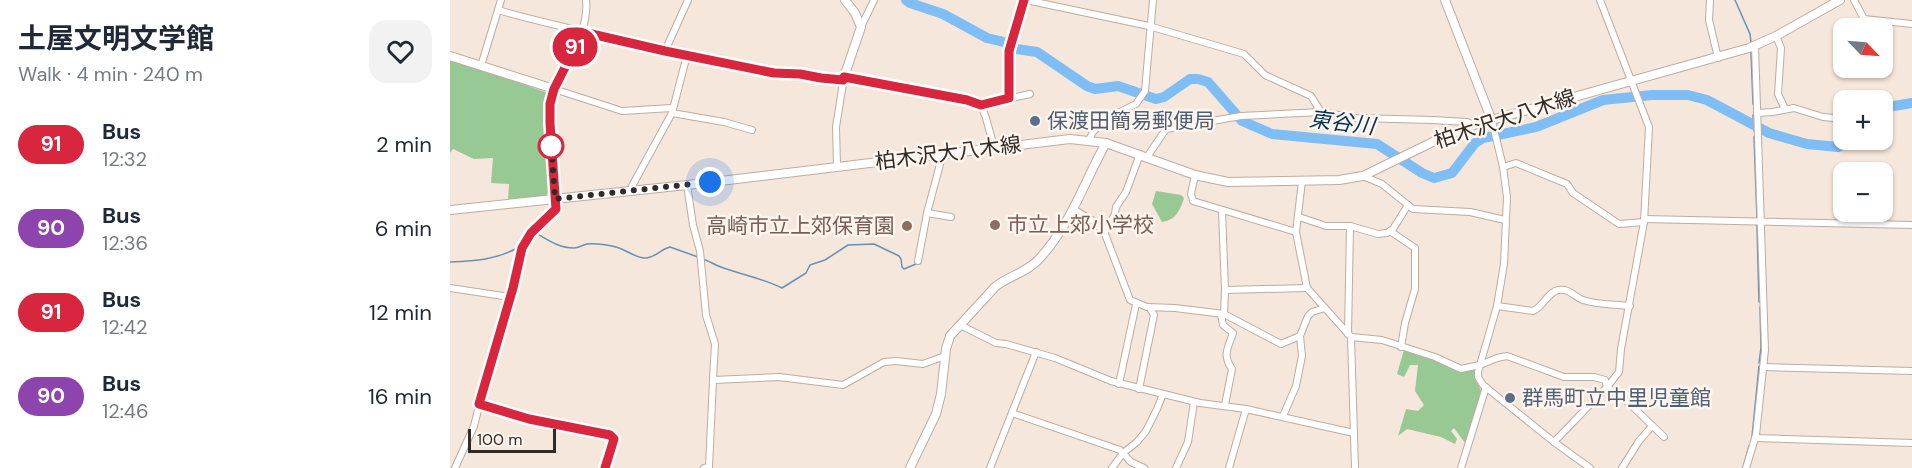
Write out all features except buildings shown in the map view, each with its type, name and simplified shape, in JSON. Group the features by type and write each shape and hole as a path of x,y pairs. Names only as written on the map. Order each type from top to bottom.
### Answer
{"main road":[{"path":"1445,0 1492,121"},
{"name":"柏木沢大八木線","path":"450,210 687,185 1070,139 1106,143 1213,180 1236,183 1340,180 1363,176 1445,136 1474,125 1631,80 1719,58 1755,46 1840,0"},
{"path":"846,78 861,27 847,2"},
{"path":"450,56 554,89"},
{"path":"910,468 936,414 950,336 995,287 1038,260 1065,225 1106,143"}],"street":[{"path":"481,66 501,0"},
{"path":"455,468 474,426 522,248 526,240 557,207 550,104 554,89 583,32 586,0"},
{"path":"665,51 688,0"},
{"path":"837,0 847,2"},
{"path":"861,27 874,0"},
{"path":"1009,98 1009,51 1025,0 1149,26 1244,54 1265,75 1311,96 1321,112"},
{"path":"1089,140 1100,125 1110,117 1136,104 1145,91 1148,80 1149,26 1153,0"},
{"path":"1554,442 1619,372 1644,221 1649,127 1600,0"},
{"path":"1710,0 1709,20 1719,58"},
{"path":"1854,0 1864,19 1912,24"},
{"path":"498,10 542,23 774,73 846,78 967,100 981,105 1030,94"},
{"path":"1776,36 1780,48 1778,94 1785,109"},
{"path":"1746,468 1755,438 1765,350 1755,46"},
{"path":"633,190 632,186 672,111 687,55"},
{"path":"837,166 836,127 846,78"},
{"path":"554,89 622,111 672,111 752,130"},
{"path":"981,105 994,147"},
{"path":"1757,114 1794,108 1833,118"},
{"path":"1104,233 1144,156 1166,129 1240,116 1321,112 1356,118 1467,122 1474,125"},
{"path":"1492,121 1503,166 1507,197 1504,264 1497,306 1478,377 1486,387 1590,468"},
{"path":"918,261 927,213 943,153"},
{"path":"1503,166 1516,164 1567,184 1573,193 1619,224 1644,221 1912,225"},
{"path":"1195,175 1191,194 1193,201 1296,232"},
{"path":"1363,176 1382,184 1418,211 1470,212 1505,220"},
{"path":"1302,180 1296,232 1307,288 1350,335 1378,339 1435,357 1461,369 1508,356 1564,377 1600,378 1605,381 1607,387 1630,404 1664,437"},
{"path":"687,185 693,225 700,251 706,315 715,344 709,466 704,468"},
{"path":"1299,218 1326,226 1350,226 1378,234 1393,230 1408,205"},
{"path":"1073,208 1095,222 1104,233 1128,297 1136,303 1149,307 1222,314 1281,344 1300,336"},
{"path":"1222,211 1225,290 1222,314 1223,325 1233,333 1226,353 1226,361 1232,369 1225,405"},
{"path":"927,213 951,217"},
{"path":"1350,226 1350,335 1355,468"},
{"path":"1390,231 1416,248 1415,289 1401,347"},
{"path":"450,288 510,297"},
{"path":"1225,290 1307,288"},
{"path":"1497,306 1533,311 1554,292 1560,290 1574,292 1581,300 1630,306"},
{"path":"1119,384 1136,303"},
{"path":"1139,389 1154,315 1149,307"},
{"path":"1283,416 1296,386 1302,356 1300,336 1308,316 1312,312 1325,308"},
{"path":"960,325 996,343 1036,352 1119,384 1194,402 1225,405 1283,416 1354,433"},
{"path":"990,468 1036,352"},
{"path":"713,380 779,377 843,385 884,362 923,364 945,356"},
{"path":"1763,367 1912,371"},
{"path":"1461,468 1486,387"},
{"path":"1112,468 1123,453 1146,431 1163,394"},
{"path":"1176,468 1188,442 1194,402"},
{"path":"479,404 529,419 610,435 614,439 605,468"},
{"path":"1229,468 1246,409"},
{"path":"1012,413 1120,450 1131,462 1144,468"},
{"path":"1622,468 1639,441 1653,426"},
{"path":"1755,438 1912,443"}],"green space":[{"path":"450,59 548,93 544,115 550,189 546,196 508,200 509,184 491,183 493,158 474,159 453,149 450,153"},
{"path":"1156,191 1181,195 1184,198 1177,214 1167,221 1162,222 1152,204"},
{"path":"1404,350 1459,369 1475,369 1476,381 1482,392 1465,443 1454,428 1451,431 1457,439 1455,444 1441,437 1407,429 1398,436 1406,409 1418,411 1424,405 1415,391 1418,365 1410,365 1404,377 1397,374"}],"waterway":[{"name":"東谷川","path":"906,0 943,14 987,38 1004,42 1016,49 1037,52 1095,89 1118,86 1156,99 1164,97 1190,79 1198,79 1208,82 1242,121 1272,134 1377,144 1422,173 1434,178 1452,173 1475,143 1483,138 1536,127 1603,100 1652,95 1688,95 1707,100 1769,133 1807,144 1833,147"},
{"path":"1735,0 1750,34 1751,43"},
{"path":"1751,52 1753,104"},
{"name":"東谷川","path":"1893,106 1912,103"},
{"name":"東谷川","path":"1753,115 1754,131"},
{"path":"1754,137 1757,218"},
{"path":"1757,225 1759,302"},
{"path":"536,233 569,248 587,244 603,244 645,258 652,257 670,247 698,257"},
{"path":"703,259 782,288 806,273 810,265 825,260 848,245 874,244 899,256 904,269 916,264"},
{"path":"450,262 494,257 519,247"},
{"path":"1759,363 1760,307"},
{"path":"1752,437 1759,366"},
{"path":"1743,468 1749,446"}],"bus line":[{"name":"91","path":"605,468 614,437 593,430 529,419 479,404 513,288 522,248 531,233 554,213 557,207 550,104 554,89 583,32 774,73 843,80 844,77 967,100 981,105 1009,98 1009,51 1024,0"}],"place":[{"name":"保渡田簡易郵便局","path":"1035,121"},
{"name":"市立上郊小学校","path":"995,225"},
{"name":"高崎市立上郊保育園","path":"907,226"},
{"name":"群馬町立中里児童館","path":"1510,398"}],"route":[{"path":"551,146 551,142 555,199 710,182"}]}
